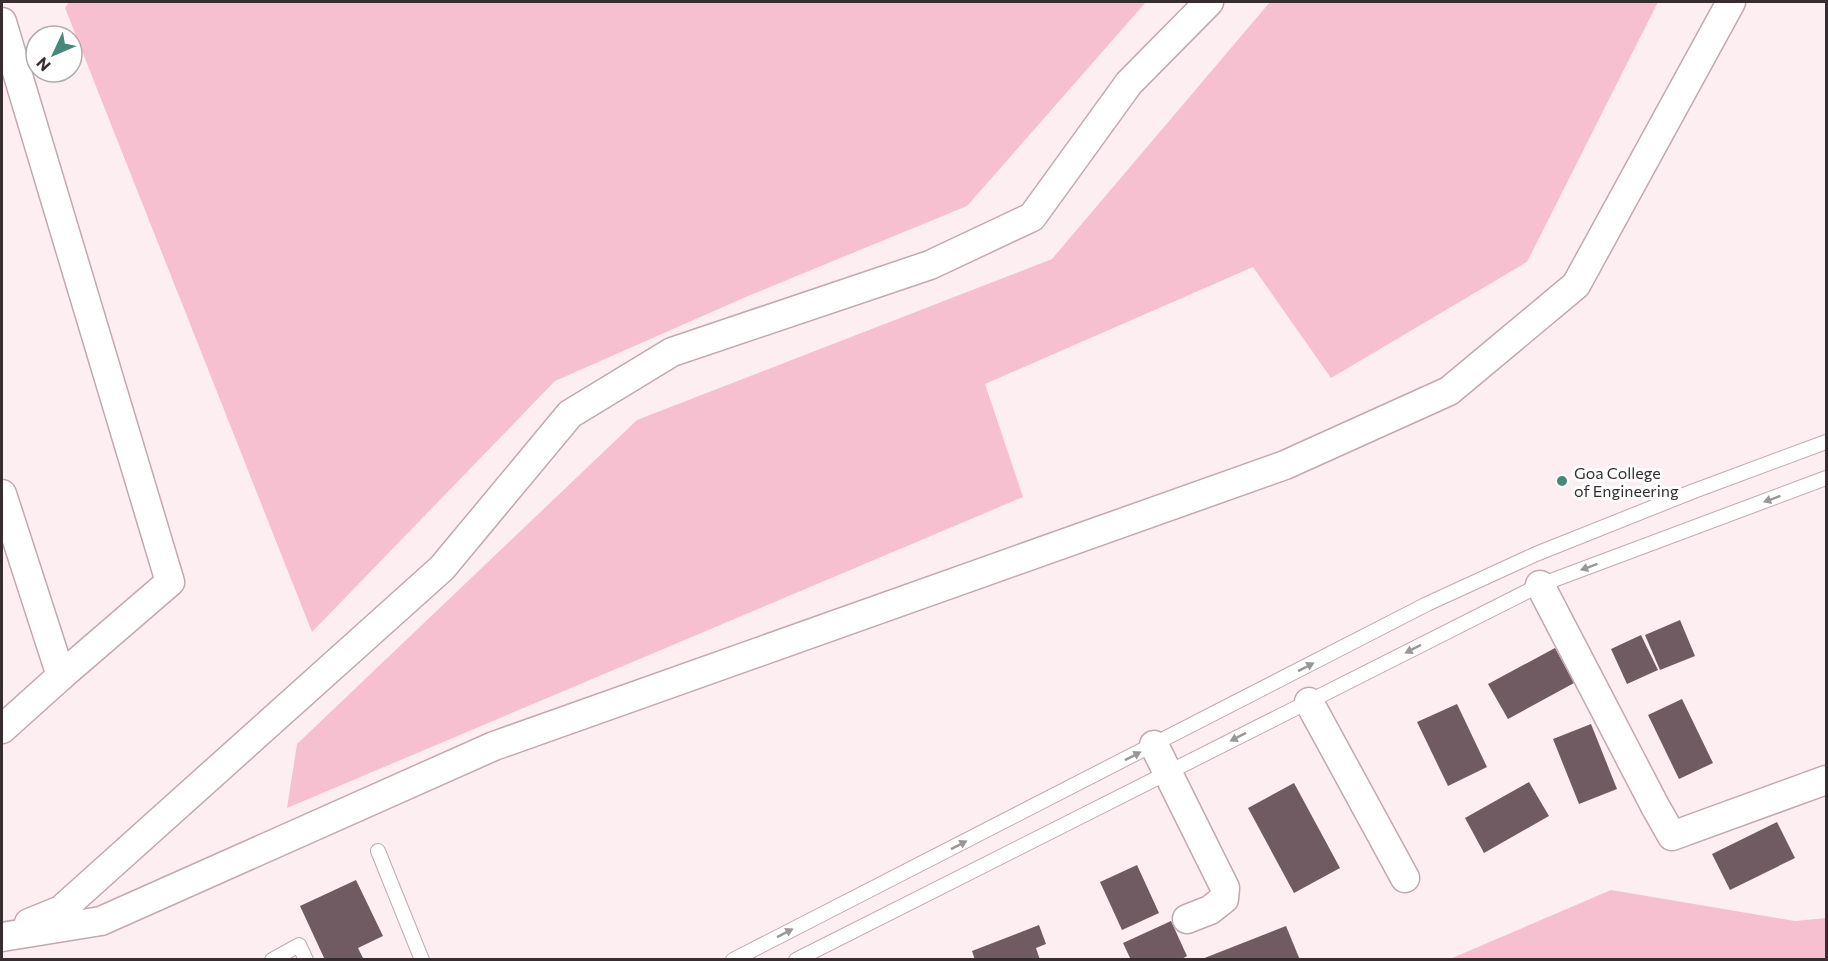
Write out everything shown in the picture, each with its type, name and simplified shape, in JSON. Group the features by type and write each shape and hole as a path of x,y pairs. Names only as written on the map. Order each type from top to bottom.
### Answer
{"street":[{"path":"2,936 61,910 442,568 570,414 672,352 930,265 1032,218 1130,83 1209,2"},
{"path":"2,936 101,921 494,746 1285,465 1449,391 1576,285 1731,2"},
{"path":"2,22 170,582 2,729"},
{"path":"2,494 61,676"},
{"path":"1540,585 1672,836 1827,780"},
{"path":"1309,702 1405,878"},
{"path":"1154,745 1225,888 1224,898 1210,910 1187,919"}],"lane":[{"path":"733,960 1427,604 1536,554 1694,491 1827,442"},
{"path":"796,960 1540,585 1827,478"},
{"path":"378,851 422,960"},
{"path":"272,960 299,945 306,960"}],"shaded area":[{"path":"69,2 1146,2 967,206 748,296 555,381 312,632 84,56 84,24 71,24 65,8"},
{"path":"1270,2 1658,2 1527,262 1331,378 1253,267 985,384 1023,497 287,808 297,744 637,420 1052,259"},
{"path":"1611,890 1795,921 1826,918 1826,959 1450,959"}],"building":[{"path":"1680,620 1695,656 1660,670 1645,635"},
{"path":"1641,635 1658,670 1627,684 1611,649"},
{"path":"1555,648 1574,683 1508,719 1488,684"},
{"path":"1682,699 1713,763 1679,779 1648,715"},
{"path":"1457,704 1487,767 1448,786 1417,722"},
{"path":"1591,724 1617,789 1579,804 1553,739"},
{"path":"1529,782 1549,816 1484,853 1465,818"},
{"path":"1294,783 1340,868 1294,893 1248,808"},
{"path":"1777,822 1795,858 1730,890 1712,854"},
{"path":"1137,865 1159,913 1122,930 1100,882"},
{"path":"356,880 383,936 358,948 364,960 325,960 300,906"},
{"path":"1171,921 1187,956 1180,960 1131,960 1123,943"},
{"path":"1039,925 1046,944 1036,948 1040,960 975,960 972,951"},
{"path":"1286,926 1300,960 1202,960 1202,959"}],"place":[{"name":"Goa College of Engineering","path":"1562,481"}]}
